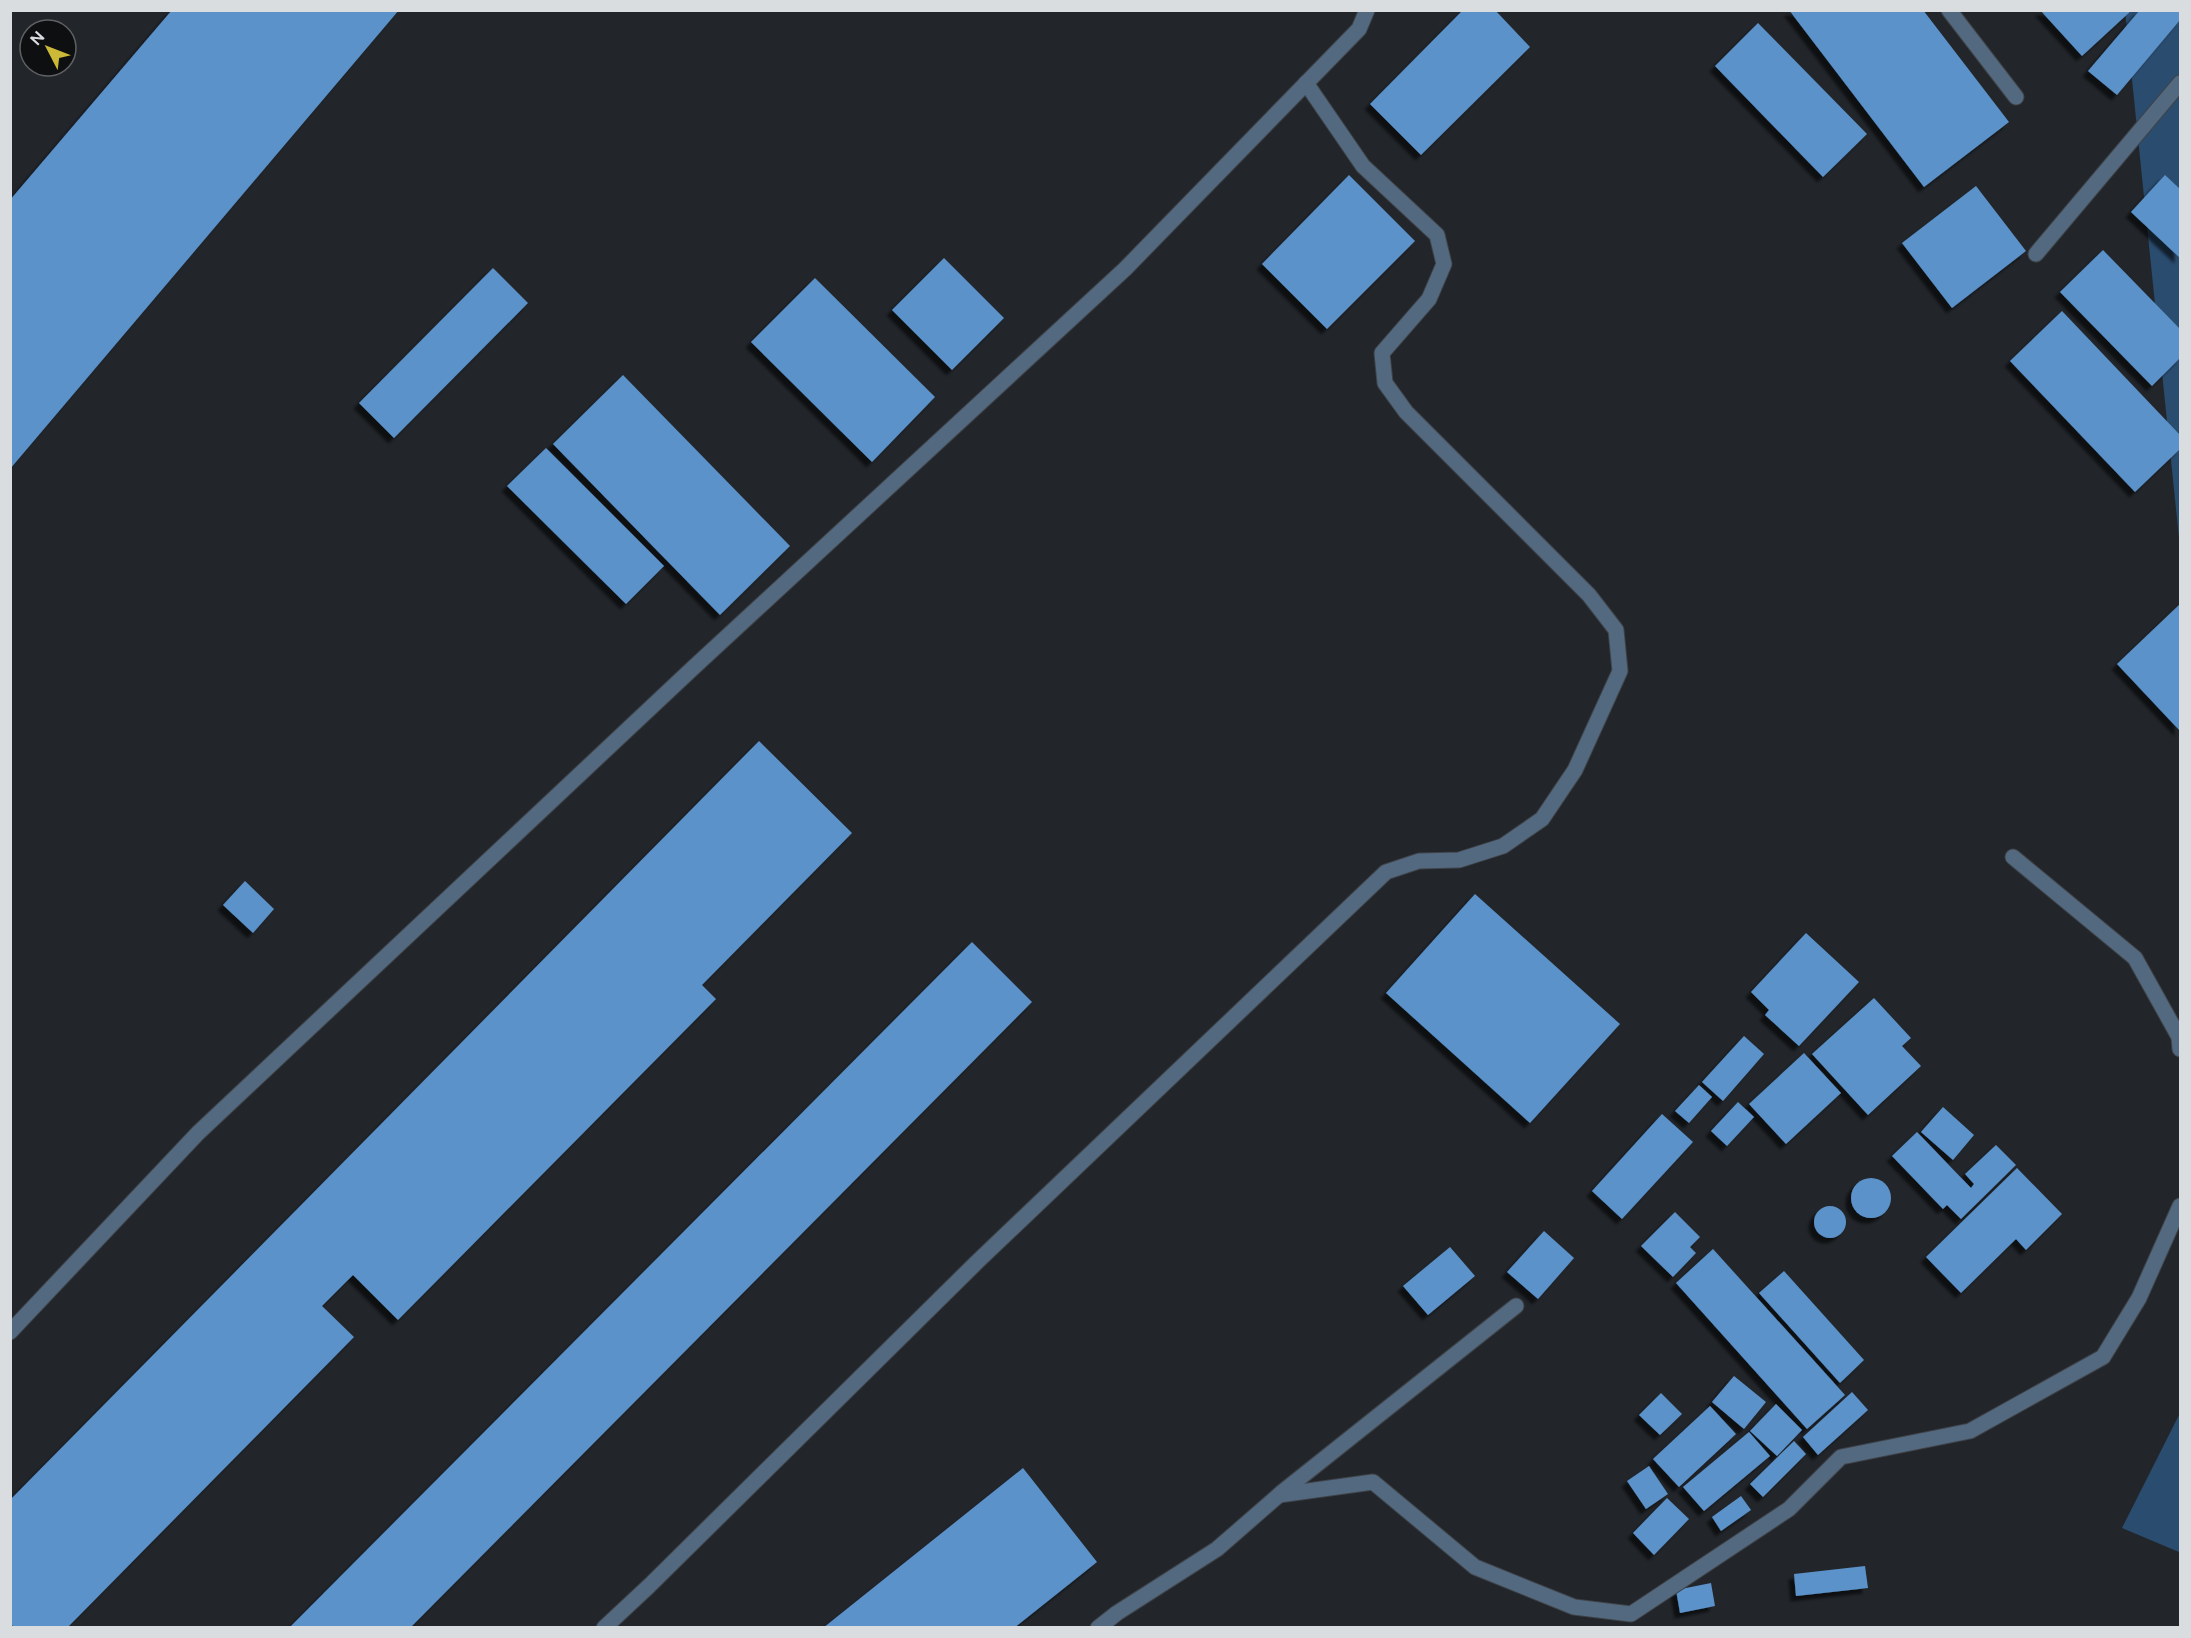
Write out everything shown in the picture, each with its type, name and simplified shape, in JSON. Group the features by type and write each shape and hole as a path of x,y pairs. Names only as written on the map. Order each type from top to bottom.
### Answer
{"street":[{"path":"10,1332 198,1133 694,667 1125,269 1359,29 1366,10"},
{"path":"1949,10 2016,97"},
{"path":"604,1628 978,1261 1386,872 1419,861 1459,860 1503,846 1542,819 1575,770 1599,720 1620,671 1616,630 1589,595 1406,412 1385,383 1382,353 1429,299 1444,264 1437,235 1363,166 1306,83"},
{"path":"2036,254 2181,83"},
{"path":"2013,857 2135,958 2179,1037 2181,1049"},
{"path":"1279,1495 1373,1482 1474,1567 1574,1607 1631,1614 1789,1509 1841,1457 1970,1431 2103,1358 2139,1298 2181,1206"},
{"path":"1098,1628 1117,1613 1216,1549 1279,1495 1515,1306"}],"shaded area":[{"path":"2125,11 2180,11 2180,548"},
{"path":"2180,1413 2180,1551 2179,1552 2122,1528"}],"building":[{"path":"172,10 399,10 10,469 10,200"},
{"path":"1463,10 1495,10 1530,47 1421,155 1370,104"},
{"path":"1789,10 1923,10 2009,122 1924,187"},
{"path":"2040,10 2132,10 2082,56"},
{"path":"2140,10 2180,10 2180,20 2117,95 2088,71"},
{"path":"1758,23 1867,134 1823,177 1715,66"},
{"path":"1349,175 1415,241 1327,329 1262,264"},
{"path":"2165,175 2180,189 2180,258 2131,212"},
{"path":"1976,186 2026,251 1952,308 1902,243"},
{"path":"2103,250 2180,329 2180,358 2152,386 2060,292"},
{"path":"944,258 1004,318 952,370 892,310"},
{"path":"493,268 528,303 394,438 359,403"},
{"path":"815,278 935,397 872,462 751,342"},
{"path":"2062,311 2180,435 2180,449 2135,492 2010,361"},
{"path":"623,375 790,546 720,615 553,444"},
{"path":"546,448 664,566 626,604 507,486"},
{"path":"2180,604 2180,731 2117,664"},
{"path":"759,741 852,833 702,985 716,999 398,1320 353,1275 322,1306 354,1337 67,1628 15,1628 10,1623 10,1500"},
{"path":"245,881 274,909 253,933 223,905"},
{"path":"1475,894 1620,1024 1530,1123 1386,993"},
{"path":"1806,933 1859,982 1799,1046 1765,1015 1769,1010 1751,992"},
{"path":"972,942 1032,1002 410,1628 289,1628"},
{"path":"1874,998 1911,1038 1902,1046 1921,1066 1868,1115 1812,1054"},
{"path":"1744,1036 1764,1054 1723,1101 1702,1082"},
{"path":"1804,1053 1841,1093 1786,1144 1749,1104"},
{"path":"1699,1085 1712,1097 1689,1123 1675,1111"},
{"path":"1738,1102 1754,1117 1727,1146 1711,1131"},
{"path":"1943,1107 1974,1135 1953,1160 1921,1132"},
{"path":"1662,1114 1693,1142 1622,1219 1592,1191"},
{"path":"1917,1132 1971,1188 1974,1184 1965,1174 1996,1145 2016,1165 1961,1219 1947,1205 1943,1209 1892,1156"},
{"path":"2017,1168 2062,1214 2026,1250 2016,1239 1961,1293 1926,1257"},
{"path":"1871,1178 1885,1184 1891,1198 1885,1212 1871,1218 1857,1212 1851,1198 1857,1184"},
{"path":"1830,1206 1841,1211 1846,1222 1841,1233 1830,1238 1819,1233 1814,1222 1819,1211"},
{"path":"1675,1212 1700,1237 1690,1247 1696,1253 1673,1277 1641,1246"},
{"path":"1544,1231 1574,1258 1538,1299 1507,1272"},
{"path":"1450,1247 1475,1276 1428,1315 1403,1286"},
{"path":"1713,1249 1845,1395 1807,1429 1676,1283"},
{"path":"1784,1271 1864,1360 1840,1383 1759,1293"},
{"path":"1734,1376 1766,1402 1744,1429 1712,1402"},
{"path":"1852,1392 1868,1410 1818,1455 1803,1437"},
{"path":"1661,1393 1682,1414 1660,1435 1639,1415"},
{"path":"1776,1404 1802,1430 1777,1456 1750,1431"},
{"path":"1710,1406 1736,1434 1679,1487 1653,1459"},
{"path":"1749,1432 1770,1456 1704,1511 1683,1487"},
{"path":"1794,1441 1806,1454 1763,1497 1750,1484"},
{"path":"1649,1466 1668,1494 1646,1509 1627,1481"},
{"path":"1023,1468 1097,1562 1014,1628 823,1628"},
{"path":"1741,1496 1751,1510 1721,1531 1712,1517"},
{"path":"1667,1498 1689,1519 1654,1555 1633,1533"},
{"path":"1865,1566 1868,1588 1796,1596 1794,1574"},
{"path":"1711,1583 1715,1606 1680,1613 1676,1590"}]}
